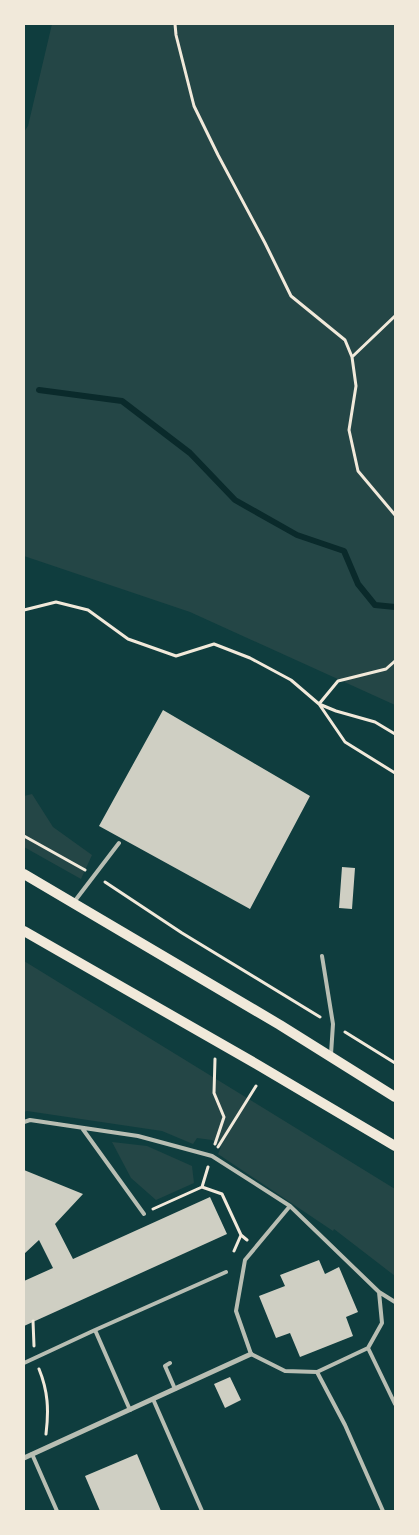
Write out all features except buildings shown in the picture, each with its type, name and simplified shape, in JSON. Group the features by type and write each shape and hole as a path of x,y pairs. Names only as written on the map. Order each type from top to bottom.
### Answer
{"main road":[{"path":"24,874 331,1056 395,1097"},
{"path":"24,931 250,1060 395,1146"}],"street":[{"path":"24,1458 251,1354"}],"lane":[{"path":"73,903 119,842"},
{"path":"322,956 333,1024 331,1056"},
{"path":"24,1122 30,1120 138,1136 212,1156 290,1206 379,1292 395,1302"},
{"path":"82,1128 144,1214"},
{"path":"290,1206 245,1260 236,1311 251,1354 285,1372 317,1372 368,1348 382,1323 379,1292"},
{"path":"24,1363 226,1272"},
{"path":"95,1330 130,1410"},
{"path":"368,1348 395,1404"},
{"path":"170,1363 165,1366 175,1389"},
{"path":"317,1372 345,1425 383,1511"},
{"path":"154,1399 202,1511"},
{"path":"32,1454 57,1511"}],"path":[{"path":"175,24 176,35 194,106 291,296 345,340 352,357 356,386 349,430 358,471 395,515"},
{"path":"352,357 395,316"},
{"path":"24,610 56,602 88,610 128,639 176,656 214,644 250,658 291,680 319,704 345,742 395,773"},
{"path":"319,704 338,681 386,669 395,661"},
{"path":"319,704 375,722 395,734"},
{"path":"182,934 293,1002"},
{"path":"202,1187 224,1117 214,1093 215,1059"},
{"path":"212,1156 256,1086"},
{"path":"144,1214 202,1187 222,1194 241,1235"},
{"path":"34,1321 35,1358 46,1387 48,1419 43,1449"}],"shaded area":[{"path":"52,24 395,24 395,705 190,612 24,556 24,132 28,126"},
{"path":"32,794 53,827 92,855 81,879 24,847 24,796"},
{"path":"24,961 395,1189 395,1276 334,1229 333,1231 218,1154 221,1147 212,1140 197,1138 193,1144 162,1131 24,1112"},
{"path":"112,1142 147,1146 192,1166 194,1183 156,1200 131,1178"}],"waterway":[{"path":"39,390 122,401 190,453 235,500 297,535 344,551 358,584 375,605 395,607"}]}
